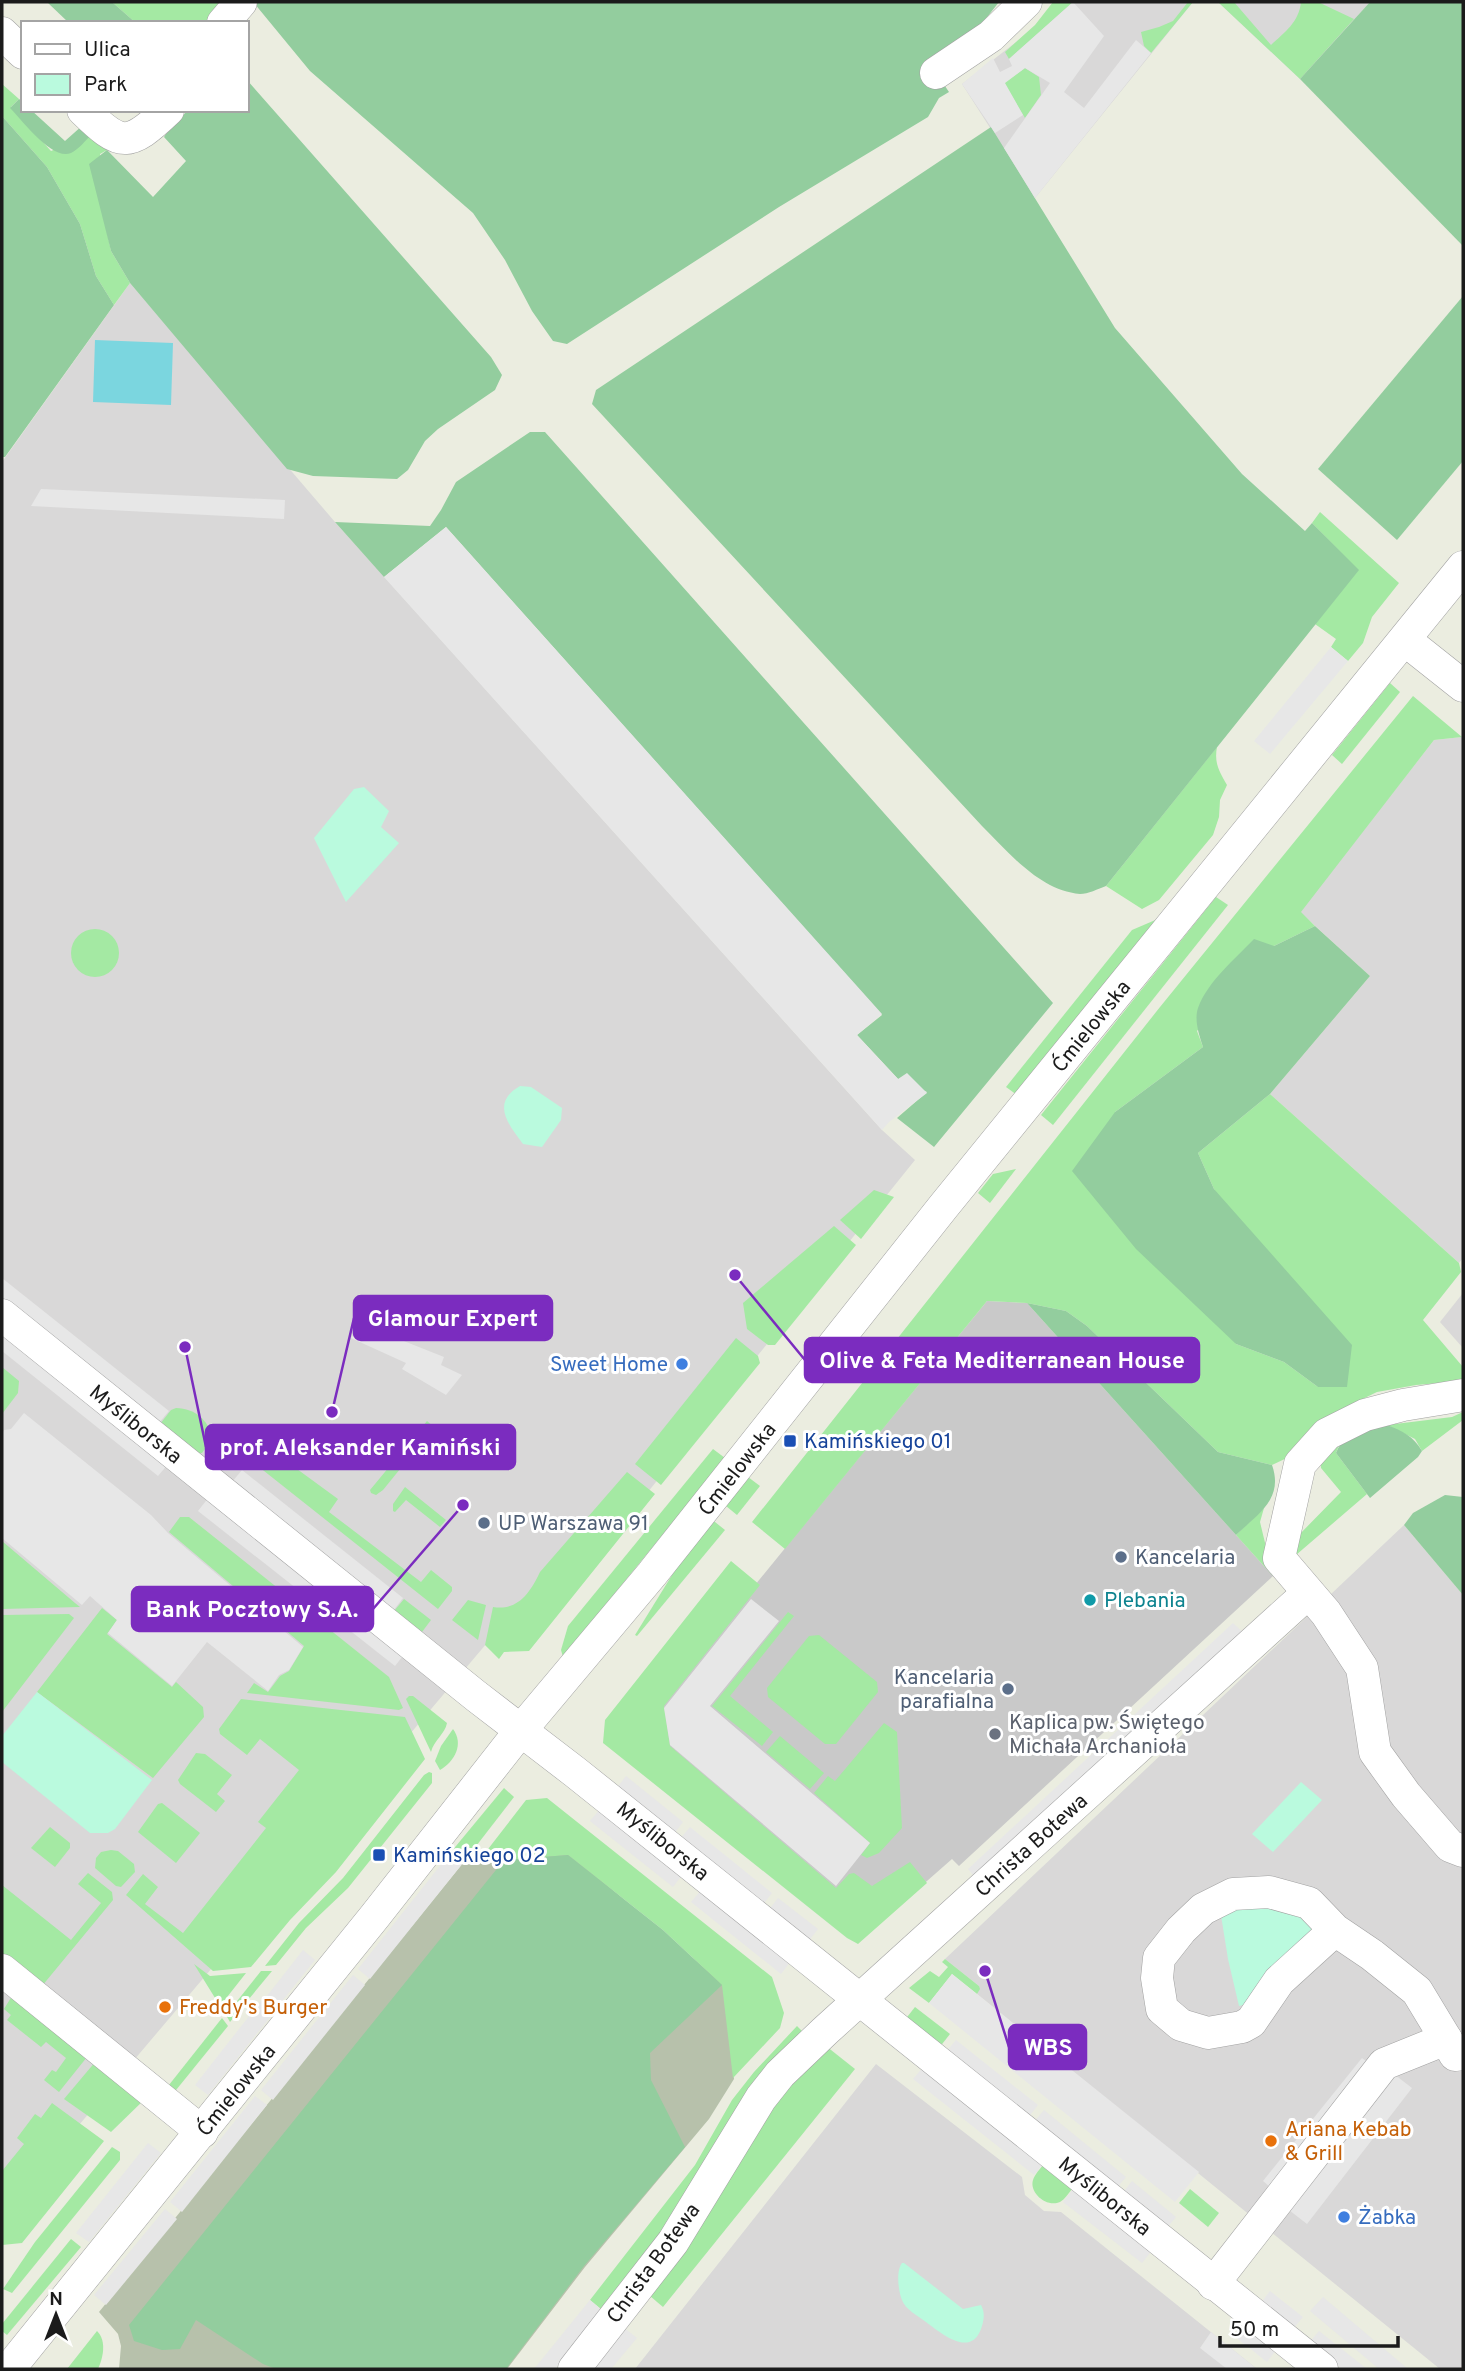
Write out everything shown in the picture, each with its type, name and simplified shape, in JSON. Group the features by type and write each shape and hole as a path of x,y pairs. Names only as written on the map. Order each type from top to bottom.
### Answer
{"street":[{"path":"225,21 241,2"},
{"path":"936,73 991,36 1026,2"},
{"path":"2,33 21,51"},
{"path":"85,112 109,135 125,139 149,128 166,112"},
{"name":"Ćmielowska","path":"9,2369 202,2132 522,1730 652,1574 943,1207 1463,567"},
{"path":"1405,640 1463,685"},
{"name":"Myśliborska","path":"2,1315 475,1696 522,1730 1322,2369"},
{"path":"1463,1395 1403,1405 1365,1415 1327,1434 1300,1464 1279,1558 1326,1613 1362,1668 1375,1752 1406,1795 1450,1846 1463,1851"},
{"name":"Christa Botewa","path":"573,2369 673,2242 761,2098 780,2074 1308,1593"},
{"path":"1213,2284 1384,2064 1455,2047 1416,1991 1335,1930 1308,1903 1269,1892 1233,1894 1203,1909 1181,1930 1159,1958 1157,1978 1162,2009 1181,2025 1208,2032 1242,2027 1251,2022 1279,1981 1335,1930"},
{"path":"2,1970 202,2132"}],"shaded area":[{"path":"1057,2 1193,2 1035,198 962,84 1038,25"},
{"path":"1073,2 1104,36 1064,92 1084,108 1136,40 1151,53 1035,198 1004,148 1050,83 1025,68 1005,83 1023,115 995,133 962,84 993,58 1000,72 1012,66 1009,59"},
{"path":"1218,2 1370,2 1300,79"},
{"path":"130,283 335,522 882,1130 915,1160 524,1646 487,1643 2,2216 2,462"},
{"path":"95,340 173,343 171,405 93,402"},
{"path":"41,489 285,500 284,519 31,506"},
{"path":"446,527 882,1014 857,1035 898,1079 907,1073 927,1093 882,1130 384,577"},
{"path":"1331,647 1348,661 1270,754 1254,741"},
{"path":"1462,737 1463,1258 1459,1263 1270,1094 1370,976 1300,912 1434,740"},
{"path":"2,1278 169,1411 158,1424 2,1299"},
{"path":"1463,1293 1463,1348 1440,1322"},
{"path":"987,1301 1027,1303 1273,1576 959,1866 952,1859 869,1932 650,1744 661,1700"},
{"path":"361,1324 444,1357 441,1365 462,1375 446,1395 402,1369 406,1363 351,1338"},
{"path":"2,1330 169,1463 158,1476 2,1351"},
{"path":"24,1413 151,1515 168,1533 303,1647 289,1670 279,1675 268,1691 207,1642 172,1686 108,1633 117,1620 90,1596 82,1605 2,1538 2,1434 4,1430 11,1429"},
{"path":"242,1470 403,1598 393,1611 232,1482"},
{"path":"209,1497 406,1652 395,1666 198,1511"},
{"path":"1404,1525 1463,1595 1463,2369 1440,2369 977,1994 979,1986 945,1959"},
{"path":"751,1599 779,1621 710,1706 870,1843 836,1886 670,1745 664,1708"},
{"path":"1233,1623 1246,1635 979,1882 968,1869"},
{"path":"626,1776 683,1822 673,1835 616,1789"},
{"path":"601,1808 683,1874 673,1887 590,1821"},
{"path":"690,1827 772,1893 762,1906 679,1840"},
{"path":"451,1852 463,1863 370,1979 358,1969"},
{"path":"569,1853 723,1984 734,2079 709,2119 585,2267 507,2369 119,2369 121,2346 118,2334 99,2312 463,1863"},
{"path":"702,1889 791,1961 781,1974 691,1902"},
{"path":"778,1898 818,1929 808,1942 768,1911"},
{"path":"303,1950 315,1960 279,2005 267,1996"},
{"path":"952,1974 1199,2172 1175,2202 929,2003"},
{"path":"353,1975 365,1985 273,2100 261,2090"},
{"path":"261,2001 275,2011 208,2095 195,2085"},
{"path":"956,2040 1038,2105 1027,2119 945,2053"},
{"path":"1362,2058 1377,2069 1277,2193 1263,2181"},
{"path":"876,2064 1022,2177 1025,2195 1044,2211 1061,2212 1257,2369 635,2369"},
{"path":"924,2066 1045,2162 1034,2175 913,2079"},
{"path":"1390,2071 1412,2088 1307,2224 1285,2207"},
{"path":"255,2096 267,2105 182,2212 170,2202"},
{"path":"1044,2110 1126,2177 1116,2189 1033,2123"},
{"path":"148,2143 161,2153 89,2242 76,2233"},
{"path":"1132,2181 1176,2217 1166,2229 1122,2194"},
{"path":"1074,2188 1153,2249 1142,2263 1063,2202"},
{"path":"165,2209 177,2219 106,2305 94,2295"},
{"path":"1270,2291 1303,2317 1293,2329 1260,2304"},
{"path":"1323,2297 1408,2369 1379,2369 1310,2311"},
{"path":"590,2300 602,2310 555,2369 534,2369"},
{"path":"1244,2323 1277,2349 1267,2362 1234,2336"},
{"path":"623,2327 637,2338 611,2369 589,2369"},
{"path":"1319,2331 1367,2369 1342,2369 1309,2343"},
{"path":"1211,2332 1257,2369 1227,2369 1200,2348"}],"green space":[{"path":"47,2 112,2 134,21 67,21"},
{"path":"112,2 229,2 212,21 134,21"},
{"path":"999,2 977,30 928,61 949,92 939,98 928,117 779,207 567,344 553,341 532,311 505,260 473,213 310,71 254,3"},
{"path":"1053,2 1073,2 1009,59 1005,52 1035,25"},
{"path":"1188,2 1193,2 1151,53 1144,46 1141,32 1173,21"},
{"path":"1218,2 1234,2 1271,45 1294,21 1301,2 1318,2 1354,19 1300,79"},
{"path":"1370,2 1463,2 1463,246 1300,79"},
{"path":"1025,68 1039,77 1041,95 1025,118 1004,83"},
{"path":"248,81 491,357 502,375 495,390 438,429 425,441 408,470 397,479 313,476 287,469 130,283 111,251 89,164 107,150 153,197 186,161 164,137 186,112 248,112"},
{"path":"2,84 19,99 11,107 51,151 92,134 107,150 100,154 105,223 111,251 130,283 114,305 96,276 80,224 47,167 2,116"},
{"path":"19,99 21,112 33,112 65,141 83,125 92,134 71,153 63,154 38,138 10,108"},
{"path":"2,116 47,167 80,224 96,276 114,305 5,457 2,457"},
{"path":"991,127 1115,328 1242,474 1305,531 1312,523 1359,570 1106,886 1083,894 1051,886 1026,869 1003,847 592,404 596,390"},
{"path":"1463,296 1463,461 1397,540 1318,469"},
{"path":"530,432 545,432 1053,1003 934,1147 897,1118 927,1092 899,1080 857,1035 882,1015 446,527 384,577 335,522 430,526 456,482"},
{"path":"1320,512 1399,583 1372,617 1363,643 1348,661 1331,647 1336,639 1315,624 1358,570 1312,523"},
{"path":"1390,683 1400,692 1342,764 1332,755"},
{"path":"1413,696 1462,737 1434,740 1301,912 1315,926 1274,946 1197,1031 1203,1047 1115,1112 1236,1344 1284,1362 1318,1387 1214,1189 1198,1153 1270,1094 1459,1263 1461,1272 1423,1320 1463,1367 1463,1381 1377,1392 1323,1421 1289,1457 1272,1465 1218,1452 1087,1326 1066,1311 1027,1303 987,1301 785,1549 752,1522 1160,1007"},
{"path":"1217,747 1218,767 1227,785 1220,800 1219,817 1213,835 1159,900 1142,909 1106,886"},
{"path":"364,787 389,811 381,827 399,843 346,902 314,838 354,789"},
{"path":"1216,897 1228,905 1053,1125 1041,1115"},
{"path":"1160,918 1017,1095 1006,1087 1132,930"},
{"path":"1315,926 1370,976 1270,1094 1198,1153 1214,1189 1352,1345 1347,1387 1318,1387 1284,1362 1236,1344 1136,1249 1072,1171 1115,1112 1203,1047 1197,1022 1202,998 1215,980 1254,939 1274,946"},
{"path":"95,929 112,936 119,953 112,970 95,977 78,970 71,953 78,936"},
{"path":"520,1086 531,1087 562,1108 561,1120 542,1147 523,1144 505,1114 506,1100"},
{"path":"1016,1169 990,1203 978,1193 993,1174"},
{"path":"874,1190 894,1197 861,1239 840,1220"},
{"path":"834,1226 856,1245 775,1345 768,1345 747,1329 743,1303"},
{"path":"1027,1303 1066,1311 1087,1326 1218,1452 1272,1465 1275,1487 1267,1505 1236,1535"},
{"path":"736,1338 758,1356 760,1363 661,1485 635,1464"},
{"path":"2,1367 19,1381 18,1393 2,1414"},
{"path":"176,1408 195,1413 208,1425 213,1438 202,1453 196,1453 160,1424 171,1410"},
{"path":"1463,1412 1463,1420 1422,1451 1415,1439 1387,1425 1452,1417"},
{"path":"427,1421 436,1429 383,1490 376,1495 371,1493 370,1490"},
{"path":"1387,1425 1407,1435 1422,1451 1370,1498 1336,1453 1345,1438 1356,1430"},
{"path":"241,1438 256,1439 338,1499 329,1512 421,1582 431,1570 452,1587 452,1591 438,1609 234,1447"},
{"path":"1340,1443 1336,1453 1367,1494 1296,1555 1293,1547 1296,1538 1341,1492 1321,1468 1320,1453"},
{"path":"713,1449 725,1458 563,1657 561,1650 568,1626"},
{"path":"627,1472 655,1494 529,1651 504,1652 499,1659 485,1645 493,1607 502,1608 522,1599 540,1572"},
{"path":"748,1477 760,1486 737,1515 726,1506"},
{"path":"405,1487 446,1520 440,1527 406,1500 393,1511 393,1504"},
{"path":"1445,1495 1463,1497 1463,1595 1404,1525 1413,1513"},
{"path":"1264,1508 1260,1522 1273,1576 1236,1535"},
{"path":"180,1517 189,1517 389,1677 403,1708 399,1710 247,1693 254,1683 268,1692 280,1676 289,1671 304,1646 169,1532"},
{"path":"711,1522 725,1530 637,1636 635,1635 677,1567"},
{"path":"2,1541 75,1603 80,1607 2,1609"},
{"path":"731,1561 760,1585 664,1706 670,1746 836,1888 849,1874 854,1873 872,1886 910,1862 927,1883 858,1944 603,1743 605,1720"},
{"path":"404,1599 431,1620 422,1632 394,1611"},
{"path":"468,1600 486,1605 478,1640 452,1620"},
{"path":"102,1608 117,1620 107,1634 172,1687 176,1682 203,1707 204,1717 153,1778 37,1692"},
{"path":"788,1612 794,1616 730,1696 773,1732 762,1746 712,1706"},
{"path":"69,1614 74,1618 2,1712 2,1615"},
{"path":"819,1635 877,1682 878,1692 836,1744 825,1744 768,1697 767,1688 809,1636"},
{"path":"37,1692 152,1780 115,1829 108,1833 90,1833 2,1762 2,1736"},
{"path":"413,1696 447,1723 431,1752 406,1699"},
{"path":"241,1699 405,1717 425,1759 336,1872 290,1920 251,1967 213,1971 126,1895 143,1874 158,1887 145,1904 183,1933 266,1828 258,1822 299,1770 260,1739 247,1755 220,1734 219,1729"},
{"path":"884,1723 897,1732 902,1828 879,1853 867,1858 861,1855 870,1843 814,1793 828,1776 835,1781"},
{"path":"453,1729 458,1746 454,1757 440,1770 435,1761 441,1746"},
{"path":"780,1736 824,1773 810,1789 766,1752"},
{"path":"196,1753 205,1754 232,1775 217,1794 225,1801 216,1812 178,1780"},
{"path":"429,1772 432,1773 432,1783 348,1888 306,1928 276,1965 265,1966 299,1923 343,1878"},
{"path":"1301,1782 1322,1800 1273,1852 1252,1834"},
{"path":"504,1788 514,1797 463,1863 451,1852"},
{"path":"547,1798 772,1977 784,2013 780,2028 733,2078 722,1985 663,1930 568,1855 478,1862 526,1800"},
{"path":"162,1803 200,1833 176,1863 138,1832 158,1804"},
{"path":"50,1827 70,1843 70,1848 55,1867 31,1848"},
{"path":"118,1851 134,1864 135,1872 121,1887 116,1886 95,1868 96,1858 101,1852"},
{"path":"568,1855 663,1930 722,1985 650,2053 651,2080 685,2147 584,2266 506,2369 276,2369 263,2364 196,2320 180,2349 162,2350 134,2341 129,2325 504,1860"},
{"path":"88,1873 112,1892 113,1900 42,1986 2,1959 2,1885 71,1940 101,1903 78,1884"},
{"path":"1279,1902 1322,1931 1251,2003 1239,2006 1220,1909"},
{"path":"945,1959 979,1986 977,1994 952,1974 929,2003 909,1988 930,1971 939,1977 948,1967 942,1962"},
{"path":"194,1964 210,1976 246,1973 220,2006"},
{"path":"261,1971 272,1971 230,2022 226,2015"},
{"path":"12,1996 87,2057 59,2092 44,2080 52,2070 56,2072 66,2058 46,2042 41,2047 7,2020 11,2015 4,2009"},
{"path":"915,2007 950,2034 939,2048 904,2021"},
{"path":"222,2018 228,2026 172,2095 165,2090"},
{"path":"797,2026 803,2032 675,2216 602,2310 590,2300 695,2165 732,2100"},
{"path":"826,2046 855,2069 663,2307 650,2296 776,2094"},
{"path":"96,2061 147,2097 111,2132 64,2099"},
{"path":"52,2103 104,2141 22,2243 2,2245 2,2171 24,2144 17,2138 35,2114 41,2118"},
{"path":"112,2147 120,2152 120,2160 12,2293 3,2289 35,2242"},
{"path":"1043,2165 1072,2189 1060,2202 1045,2201 1034,2190 1033,2180"},
{"path":"1190,2189 1219,2213 1208,2227 1179,2203"},
{"path":"71,2239 81,2247 7,2335 2,2331 2,2324"},
{"path":"902,2263 963,2309 981,2305 984,2318 977,2336 964,2343 956,2341 909,2309 902,2300 899,2286"},
{"path":"97,2331 103,2345 98,2369 67,2369"}],"place":[{"name":"Olive & Feta Mediterranean House","path":"735,1275"},
{"name":"prof. Aleksander Kamiński","path":"185,1347"},
{"name":"Sweet Home","path":"682,1364"},
{"name":"Glamour Expert","path":"332,1412"},
{"name":"Kamińskiego 01","path":"790,1441"},
{"name":"Bank Pocztowy S.A.","path":"463,1505"},
{"name":"UP Warszawa 91","path":"484,1523"},
{"name":"Kancelaria","path":"1121,1557"},
{"name":"Plebania","path":"1090,1600"},
{"name":"Kancelaria parafialna","path":"1008,1689"},
{"name":"Kaplica pw. Świętego Michała Archanioła","path":"995,1734"},
{"name":"Kamińskiego 02","path":"379,1855"},
{"name":"WBS","path":"985,1971"},
{"name":"Freddy's Burger","path":"165,2007"},
{"name":"Ariana Kebab & Grill","path":"1271,2141"},
{"name":"Żabka","path":"1344,2217"}]}
